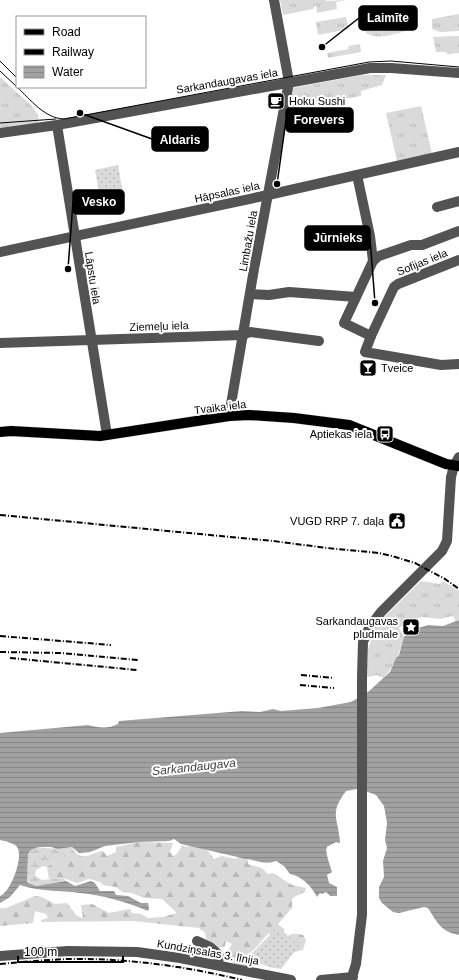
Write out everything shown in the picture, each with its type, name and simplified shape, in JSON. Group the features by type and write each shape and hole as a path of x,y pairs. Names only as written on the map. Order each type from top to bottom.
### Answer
{"main road":[{"name":"Tvaika iela","path":"0,432 11,431 107,436 229,416 249,415 279,417 349,425 446,464 458,463"}],"street":[{"name":"Limbažu iela","path":"229,416 289,82 274,0"},
{"name":"Sarkandaugavas iela","path":"0,133 56,125 289,82 380,67 459,73"},
{"name":"Lāpstu iela","path":"56,125 107,436"},
{"name":"Hāpsalas iela","path":"0,252 268,195 459,152"},
{"path":"357,175 370,236 373,261"},
{"path":"437,207 459,201"},
{"path":"371,336 344,323 373,261 379,256 404,247 410,245 422,245 459,231"},
{"name":"Sofijas iela","path":"459,260 398,284 394,287 365,352 441,364 459,364"},
{"path":"250,294 269,295 289,292 356,297"},
{"name":"Ziemeļu iela","path":"0,343 243,335 250,332 319,341"},
{"path":"321,980 353,979 356,964 362,915 363,642 372,623 381,612 445,546 448,533 451,477 458,463"},
{"path":"198,941 210,947 220,955 218,965"},
{"name":"Kundziņsalas 3. līnija","path":"0,956 68,951 114,951 157,955 218,965 291,980"}],"green space":[{"path":"280,0 347,0 336,2 337,9 317,13 316,4 313,9 283,15"},
{"path":"369,14 373,31 409,24 410,30 388,36 371,35 366,33 363,15"},
{"path":"459,14 459,31 440,32 432,29 432,19"},
{"path":"346,17 349,29 318,35 316,22"},
{"path":"459,36 459,53 447,54 446,52 436,52 433,37"},
{"path":"360,44 361,52 328,58 327,53 349,49 348,46"},
{"path":"363,75 386,75 382,85 361,91 361,96 288,109 292,88"},
{"path":"0,77 32,106 38,115 39,124 0,130"},
{"path":"421,106 432,154 397,161 386,113"},
{"path":"118,165 123,193 100,197 95,170"},
{"path":"421,581 440,584 443,581 459,591 459,620 455,621 454,617 452,616 441,619 422,617 411,620 399,628 404,637 396,659 387,674 383,678 377,675 367,677 368,650 376,627 383,618"},
{"path":"138,842 173,843 170,852 173,856 177,854 182,846 188,847 195,842 209,852 214,859 222,856 236,859 240,855 247,856 248,864 262,868 268,874 273,873 292,885 306,888 305,892 292,899 292,908 278,924 284,929 285,938 293,934 303,935 306,940 303,950 290,953 276,938 269,933 246,956 248,966 243,969 230,961 227,952 232,944 226,941 225,946 219,948 207,943 205,933 199,928 133,921 41,922 41,920 48,918 46,914 35,911 33,923 0,926 0,908 6,908 35,896 42,897 55,904 67,903 77,916 83,918 81,905 92,904 109,913 130,909 132,913 141,914 148,918 163,917 177,913 162,899 144,898 132,893 122,892 116,887 103,885 100,882 89,879 77,883 63,878 49,879 47,867 75,852 81,856 88,856 103,851 107,856 116,852 116,847"},
{"path":"38,847 72,847 75,852 47,867 43,866 36,870 35,876 42,880 63,878 66,881 36,886 27,881 28,854 31,850"},
{"path":"277,926 299,946 281,969 245,960 268,937"}],"water":[{"name":"Sarkandaugava","path":"459,620 459,935 453,934 440,926 428,908 424,907 399,913 393,912 382,903 379,898 379,887 384,877 383,861 387,848 385,840 387,823 384,806 376,795 357,789 346,791 341,799 336,811 340,842 336,842 328,846 326,849 332,872 327,875 329,883 337,887 337,896 330,896 326,892 322,894 320,893 317,897 306,882 299,877 290,874 284,866 276,861 264,862 246,859 181,844 174,839 169,841 138,842 105,846 90,852 79,853 72,847 58,849 51,847 38,847 31,850 28,854 27,882 36,886 66,881 75,886 91,881 95,883 100,891 114,891 116,895 128,896 141,903 148,903 148,911 97,895 42,890 20,885 10,897 0,903 0,896 8,888 18,865 19,852 16,846 9,842 0,840 0,733 88,725 107,727 118,724 119,721 242,711 260,712 273,709 281,711 318,708 351,702 368,692 390,672 396,658 399,655 404,637 412,630 428,625 443,626"}],"tram line":[{"path":"0,61 16,77"},
{"path":"18,88 38,108 57,118 64,119 369,62 391,61 459,67"},
{"path":"0,71 16,86"},
{"path":"0,123 56,119"}],"railway":[{"path":"0,515 273,541 379,553 415,563 445,579 459,589"},
{"path":"0,636 111,645"},
{"path":"0,652 61,653 138,660"},
{"path":"10,658 137,670"},
{"path":"301,675 334,678"},
{"path":"300,685 334,688"},
{"path":"0,964 67,959 111,960 177,967 242,980"}],"place":[{"name":"Laimīte","path":"322,47"},
{"name":"Hoku Sushi","path":"276,101"},
{"name":"Aldaris","path":"80,113"},
{"name":"Forevers","path":"277,184"},
{"name":"Vesko","path":"68,269"},
{"name":"Jūrnieks","path":"375,303"},
{"name":"Tveice","path":"368,368"},
{"name":"Aptiekas iela","path":"385,434"},
{"name":"VUGD RRP 7. daļa","path":"397,521"},
{"name":"Sarkandaugavas pludmale","path":"411,627"}]}
